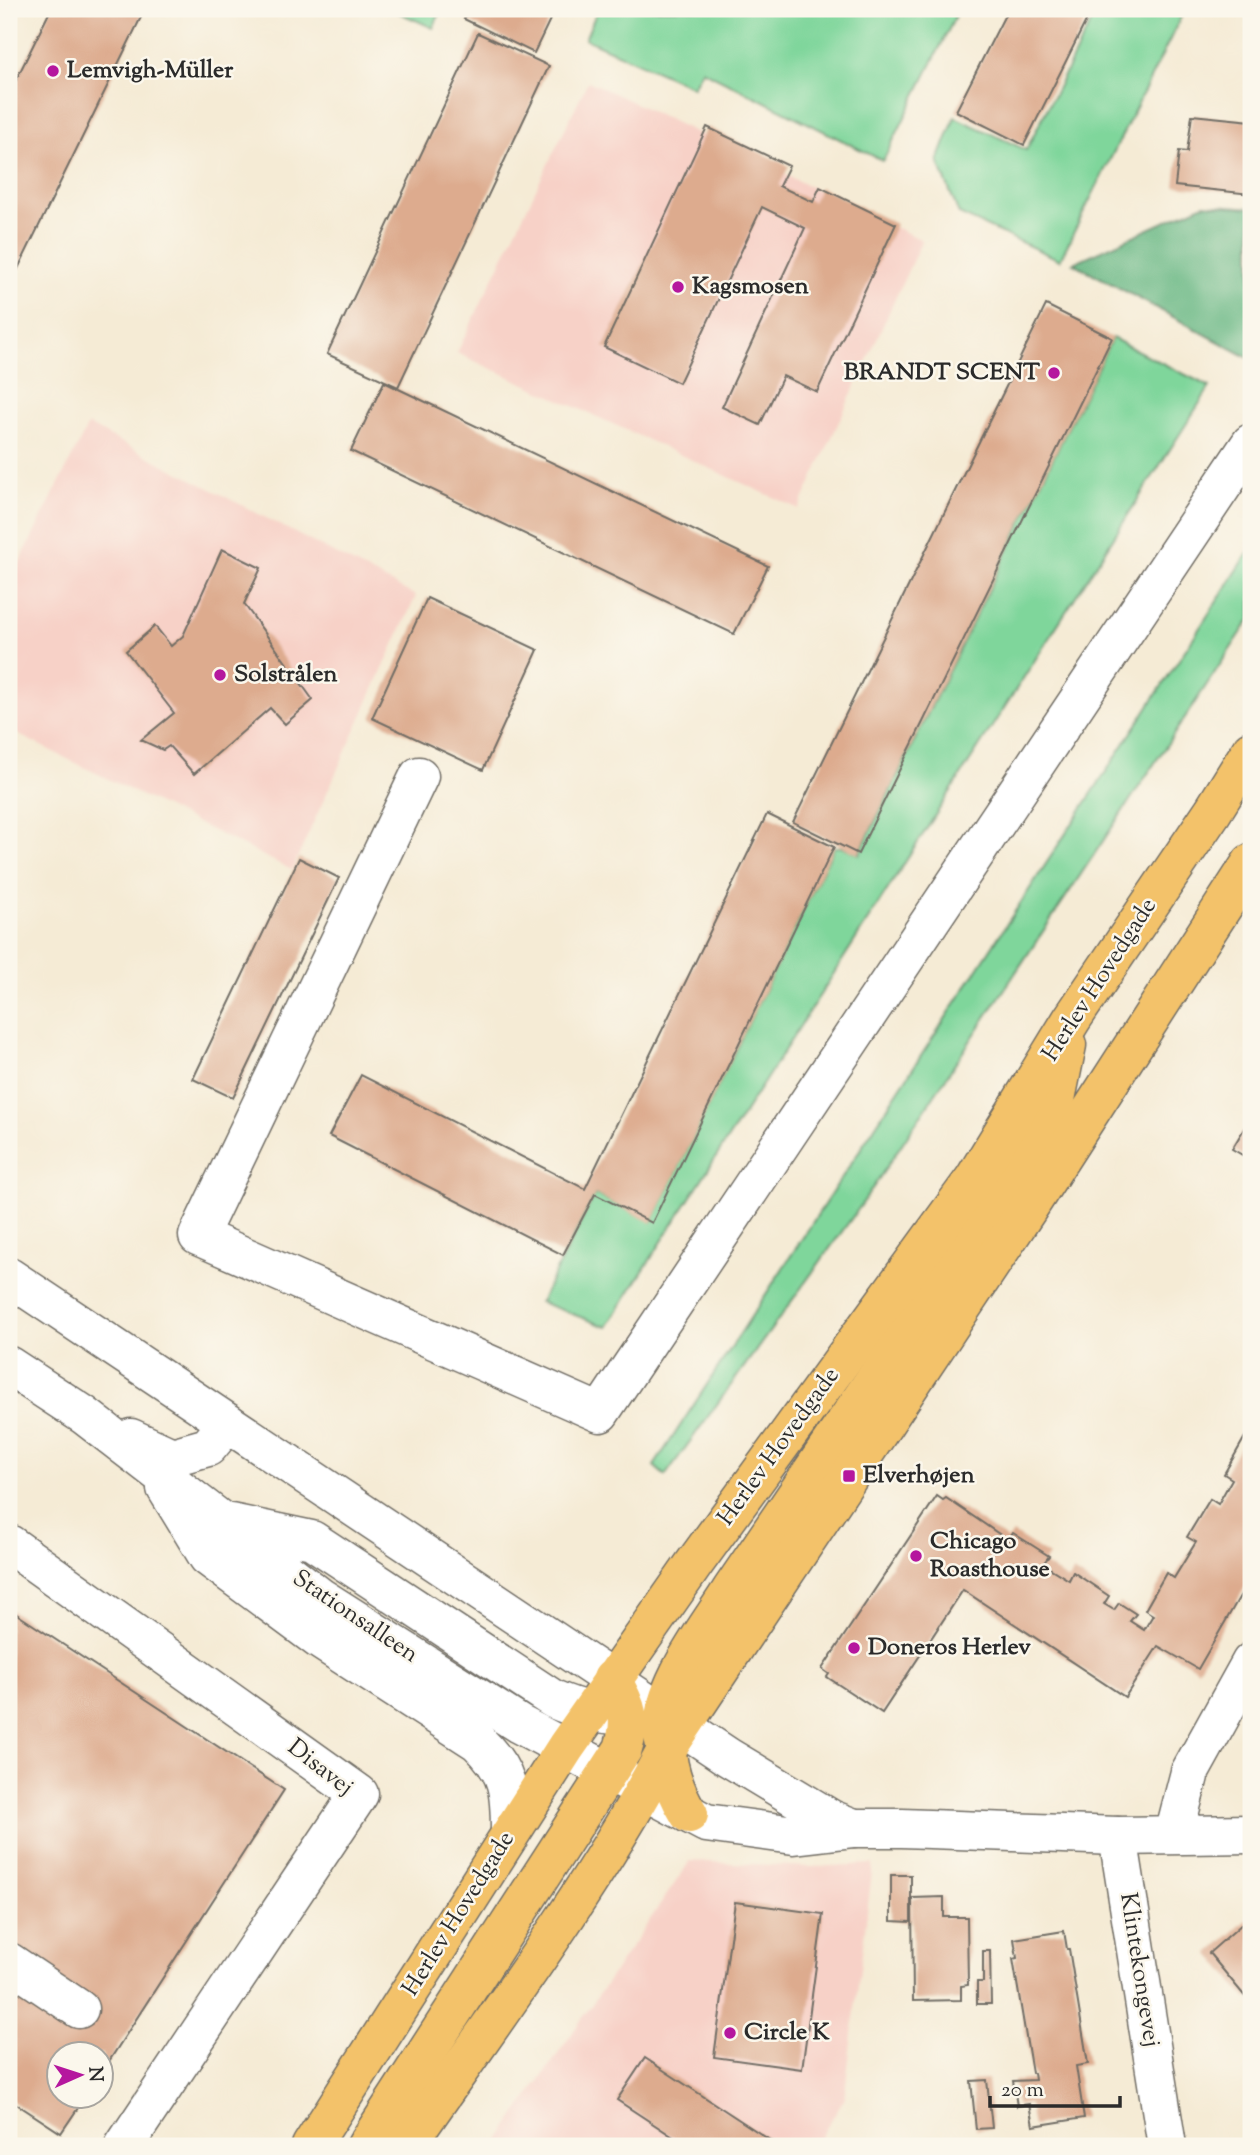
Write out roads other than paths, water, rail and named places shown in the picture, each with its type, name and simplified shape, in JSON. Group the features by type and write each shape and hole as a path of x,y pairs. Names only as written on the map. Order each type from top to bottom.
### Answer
{"main road":[{"name":"Herlev Hovedgade","path":"406,2146 560,1924 645,1790 644,1727 612,1679 974,1179 1072,1019 1251,750"},
{"name":"Herlev Hovedgade","path":"311,2146 566,1747 644,1727 711,1683 1027,1210 1251,863"},
{"path":"366,2146 542,1873 644,1727 671,1693 687,1661 732,1589 1052,1119 1072,1019"},
{"path":"644,1727 690,1814"}],"street":[{"path":"419,776 198,1236 600,1413 1251,443"},
{"path":"9,1276 612,1679 644,1727"},
{"name":"Stationsalleen","path":"9,1366 83,1415 320,1597 519,1724 566,1747 644,1727"},
{"name":"Stationsalleen","path":"83,1415 172,1457 208,1447 228,1423"},
{"path":"153,1469 208,1557 320,1640 478,1742 495,1758 509,1796 510,1832"},
{"path":"222,1521 312,1540 553,1699 573,1708 644,1727 767,1801 843,1824 1118,1836 1251,1835"},
{"name":"Disavej","path":"9,1544 359,1794 124,2146"},
{"path":"1174,1834 1190,1772 1251,1662"},
{"path":"645,1790 706,1823 794,1835 843,1824"},
{"name":"Klintekongevej","path":"1118,1836 1167,2146"},
{"path":"9,1962 79,2009"}],"place":[{"name":"Lemvigh-Müller","path":"53,71"},
{"name":"Kagsmosen","path":"678,287"},
{"name":"BRANDT SCENT","path":"1054,373"},
{"name":"Solstrålen","path":"220,675"},
{"name":"Elverhøjen","path":"849,1476"},
{"name":"Chicago Roasthouse","path":"916,1556"},
{"name":"Doneros Herlev","path":"854,1648"},
{"name":"Circle K","path":"730,2033"}]}
